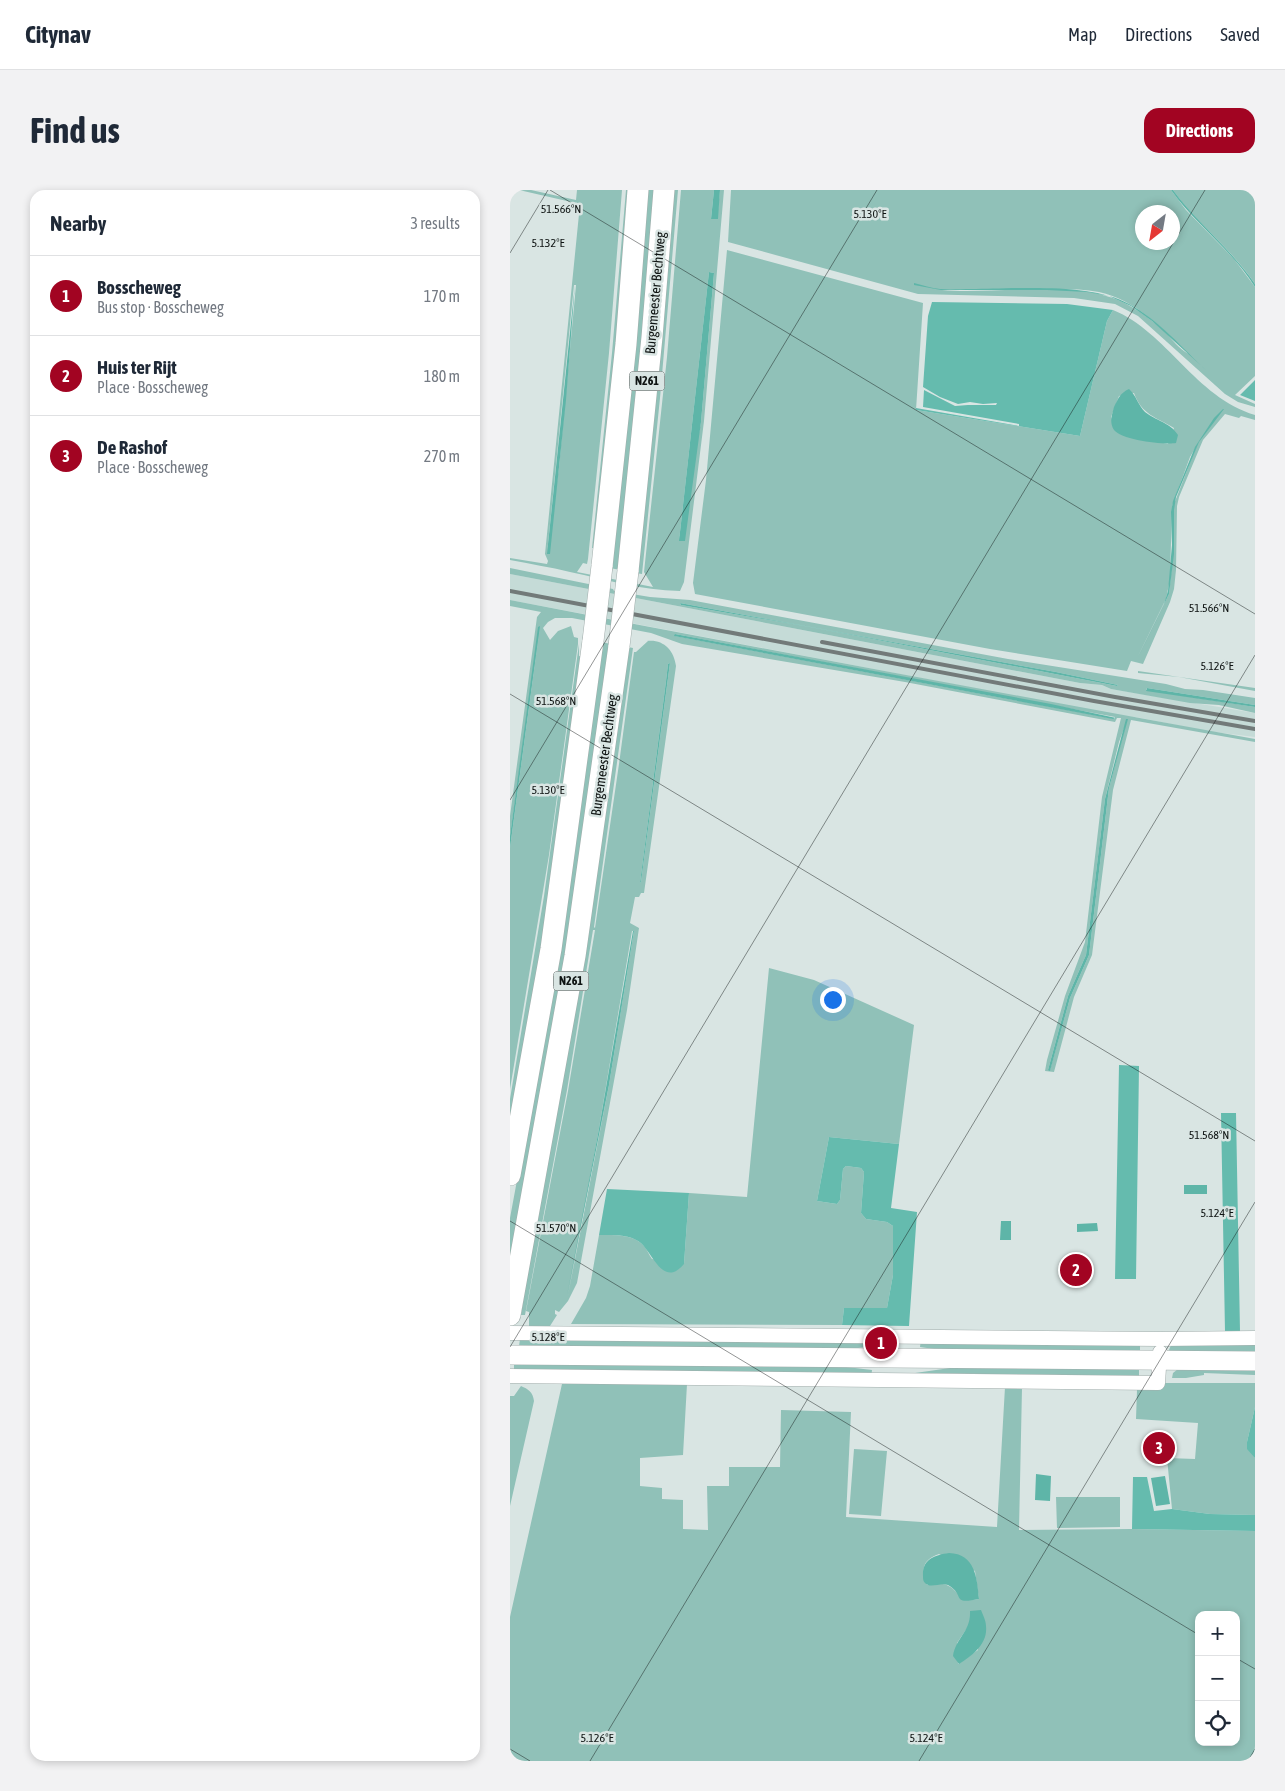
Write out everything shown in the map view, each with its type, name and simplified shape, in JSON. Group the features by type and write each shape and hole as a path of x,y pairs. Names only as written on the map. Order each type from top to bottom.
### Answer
{"main road":[{"name":"Burgemeester Bechtweg","path":"510,1175 550,949 594,641 626,344 638,190"},
{"name":"Burgemeester Bechtweg","path":"510,1315 575,956 619,646 652,337 664,190"},
{"path":"510,1355 1255,1362"}],"street":[{"path":"510,1333 1160,1339 1255,1338"},
{"path":"510,1376 1158,1383 1160,1339"}],"shaded area":[{"path":"519,190 531,190 576,200 577,190 622,190 609,353 588,559 587,564 583,563 577,572 653,587 644,572 667,357 681,190 714,190 711,219 717,219 720,190 724,190 704,421 684,582 680,591 638,587 510,560 510,558 547,564 548,561 545,554 580,204","holes":["709,272 714,273 701,422 679,541","574,285 576,285 559,467 547,554"]},
{"path":"626,190 631,190 597,548 592,548 612,353"},
{"path":"646,190 656,190 620,570 610,568"},
{"path":"672,190 678,190 642,574 635,573"},
{"path":"714,190 720,190 718,219 711,219"},
{"path":"731,190 1171,190 1186,210 1234,259 1255,287 1255,376 1235,395 1255,404 1255,407 1238,402 1225,394 1138,316 1115,304 1074,298 918,294 728,242","holes":["1038,289 964,291 942,290","1055,289 1099,292 1112,296 1137,309 1148,317 1169,335 1189,354 1179,347 1156,324 1130,306 1110,297 1088,292"]},
{"path":"1171,190 1236,259 1255,284 1255,287 1236,261 1191,215"},
{"path":"1173,190 1255,190 1255,284 1236,259"},
{"path":"727,250 923,303 916,410 1080,436 1107,321 1113,310 1132,320 1150,333 1215,394 1234,406 1255,415 1255,420 1225,414 1203,440 1177,506 1176,570 1174,589 1170,602 1143,664 1131,661 1127,671 990,649 695,594 693,583 706,480","holes":["1134,393 1145,411 1174,428 1168,444 1120,434 1111,417 1119,396","1197,445 1174,504 1174,546 1169,594 1137,658 1166,599 1170,579 1172,506 1190,457"]},
{"path":"709,272 714,273 701,422 685,541 679,541"},
{"path":"914,283 944,289 1052,288 1094,292 1108,296 1087,292 1047,290 941,290 914,285"},
{"path":"575,284 566,400 550,554 547,554"},
{"path":"1109,296 1129,304 1150,318 1207,371 1152,321 1131,306"},
{"path":"932,302 1067,304 1113,310 1107,321 1080,436 916,410 916,408 1019,426 1019,424 923,407 924,390 955,406 996,405 997,403 983,404 970,402 958,404 940,397 923,387 928,316"},
{"path":"1255,380 1255,401 1240,395"},
{"path":"1129,389 1145,412 1167,424 1175,431 1178,435 1176,443 1134,439 1118,434 1114,430 1111,421 1114,407 1121,394"},
{"path":"1223,409 1199,442 1176,497 1174,510 1174,554 1169,594 1138,658 1164,604 1168,591 1173,501 1195,447 1214,418"},
{"path":"510,568 613,589 614,591 650,597 690,600 1008,659 1166,684 1185,689 1255,698 1255,705 1147,688 1146,690 1255,707 1255,713 1219,705 1190,703 1111,689 1102,685 1080,683 510,574","holes":["680,603 1056,672 1118,685 810,627 681,605"]},
{"path":"510,574 1080,683 1102,685 1111,689 1255,713 1255,737 1206,731 1116,715 510,600"},
{"path":"510,600 882,671 1255,739 1255,742 1131,720 1113,790 1092,955 1074,997 1054,1072 1045,1071 1065,996 1085,942 1102,797 1121,718 1117,718 1115,722 905,682 682,644 651,633 572,618 555,618 543,628 550,640 558,631 571,626 574,637 578,638 578,644 549,855 510,1089 510,848 540,626 510,836 510,816 537,617 541,612 510,606","holes":["675,634 1115,717 1115,719 675,636","1127,720 1109,788 1089,955 1070,998 1050,1070 1048,1070 1068,996 1086,955 1105,799 1119,742"]},
{"path":"680,603 1056,672 1118,685 810,627 681,605"},
{"path":"540,626 510,848 510,836 538,627"},
{"path":"675,634 1051,704 1116,718 1113,719 674,636"},
{"path":"648,641 658,642 667,647 673,655 676,666 644,893 641,893 639,897 635,897 630,923 639,928 627,1010 577,1283 568,1301 559,1312 555,1310 557,1315 550,1326 529,1326 529,1312 526,1311 568,1091 595,930 593,930 567,1090 525,1315 521,1315 628,647 633,648 595,928 634,652","holes":["670,663 641,882 668,664","632,931 634,931 609,1085 568,1295 598,1134"]},
{"path":"601,642 611,644 568,943 510,1271 510,1218 523,1148"},
{"path":"579,644 579,656 583,657 556,856 510,1132 510,1099 544,896"},
{"path":"670,663 641,882 640,883 668,664"},
{"path":"1138,671 1255,688 1255,691 1179,677 1138,673"},
{"path":"1147,688 1255,705 1255,707 1146,691"},
{"path":"1126,719 1128,719 1109,788 1089,955 1070,998 1050,1071 1048,1070 1068,996 1086,955 1105,799"},
{"path":"633,931 609,1085 567,1295 598,1134"},
{"path":"769,968 814,980 914,1025 899,1144 829,1137 817,1201 837,1204 840,1200 843,1169 846,1166 861,1168 864,1172 861,1213 866,1219 887,1222 893,1226 893,1275 887,1308 844,1308 842,1325 571,1324 586,1298 590,1286 599,1235 623,1236 634,1239 646,1248 652,1259 684,1264 689,1193 747,1197"},
{"path":"1119,1065 1139,1066 1136,1279 1115,1279"},
{"path":"1221,1113 1236,1113 1240,1331 1225,1331"},
{"path":"829,1137 899,1144 891,1208 917,1212 909,1326 842,1325 844,1308 887,1308 893,1275 893,1226 887,1222 866,1219 861,1213 864,1172 861,1168 846,1166 843,1169 840,1200 837,1204 817,1201"},
{"path":"1184,1185 1207,1185 1207,1194 1184,1194"},
{"path":"607,1189 689,1193 684,1264 676,1271 669,1273 658,1265 638,1241 624,1236 599,1235"},
{"path":"1001,1221 1011,1221 1011,1240 1000,1240"},
{"path":"1097,1223 1098,1231 1077,1232 1077,1224"},
{"path":"520,1339 879,1339 879,1345 844,1350 519,1346"},
{"path":"921,1339 1140,1344 1140,1353 955,1352 920,1347"},
{"path":"1255,1343 1255,1354 1171,1353 1169,1350 1171,1345"},
{"path":"510,1363 838,1366 872,1370 871,1378 514,1372 514,1365"},
{"path":"957,1367 1139,1368 1139,1376 915,1373"},
{"path":"1178,1369 1255,1369 1255,1375 1204,1373 1204,1375 1186,1378 1172,1378 1173,1373"},
{"path":"1166,1383 1255,1383 1255,1407 1247,1442 1255,1458 1255,1515 1210,1514 1172,1509 1167,1458 1195,1459 1198,1423 1136,1419 1137,1390"},
{"path":"562,1384 687,1384 683,1455 640,1458 640,1486 662,1488 662,1499 683,1500 683,1529 708,1530 707,1486 729,1486 729,1467 780,1467 781,1410 851,1412 846,1517 997,1527 1005,1387 1022,1388 1019,1530 1255,1531 1255,1761 510,1761 510,1617","holes":["939,1554 975,1571 979,1599 972,1600 962,1597 952,1588 941,1583 927,1585 924,1566 929,1559","971,1611 978,1650 958,1664 957,1643 971,1622"]},
{"path":"521,1386 530,1391 534,1401 510,1506 510,1396 514,1396"},
{"path":"1255,1407 1255,1458 1247,1449 1247,1442"},
{"path":"854,1449 887,1451 881,1516 849,1514"},
{"path":"1036,1474 1051,1476 1050,1501 1035,1500"},
{"path":"1165,1476 1170,1504 1156,1506 1151,1478"},
{"path":"1133,1477 1147,1477 1154,1511 1172,1509 1210,1514 1255,1515 1255,1531 1132,1529"},
{"path":"1056,1497 1120,1497 1120,1527 1057,1528"},
{"path":"949,1553 958,1554 969,1562 973,1568 979,1599 964,1601 948,1585 927,1585 924,1582 923,1570 927,1562 934,1557"},
{"path":"981,1610 986,1624 986,1632 982,1644 974,1653 959,1664 953,1656 968,1624 970,1611"}],"railway":[{"path":"510,591 1094,701 1255,729"},
{"path":"822,642 1115,697 1255,721"}],"place":[{"name":"Huis ter Rijt","path":"1076,1270"},
{"name":"Bosscheweg","path":"881,1343"},
{"name":"De Rashof","path":"1159,1448"}]}
